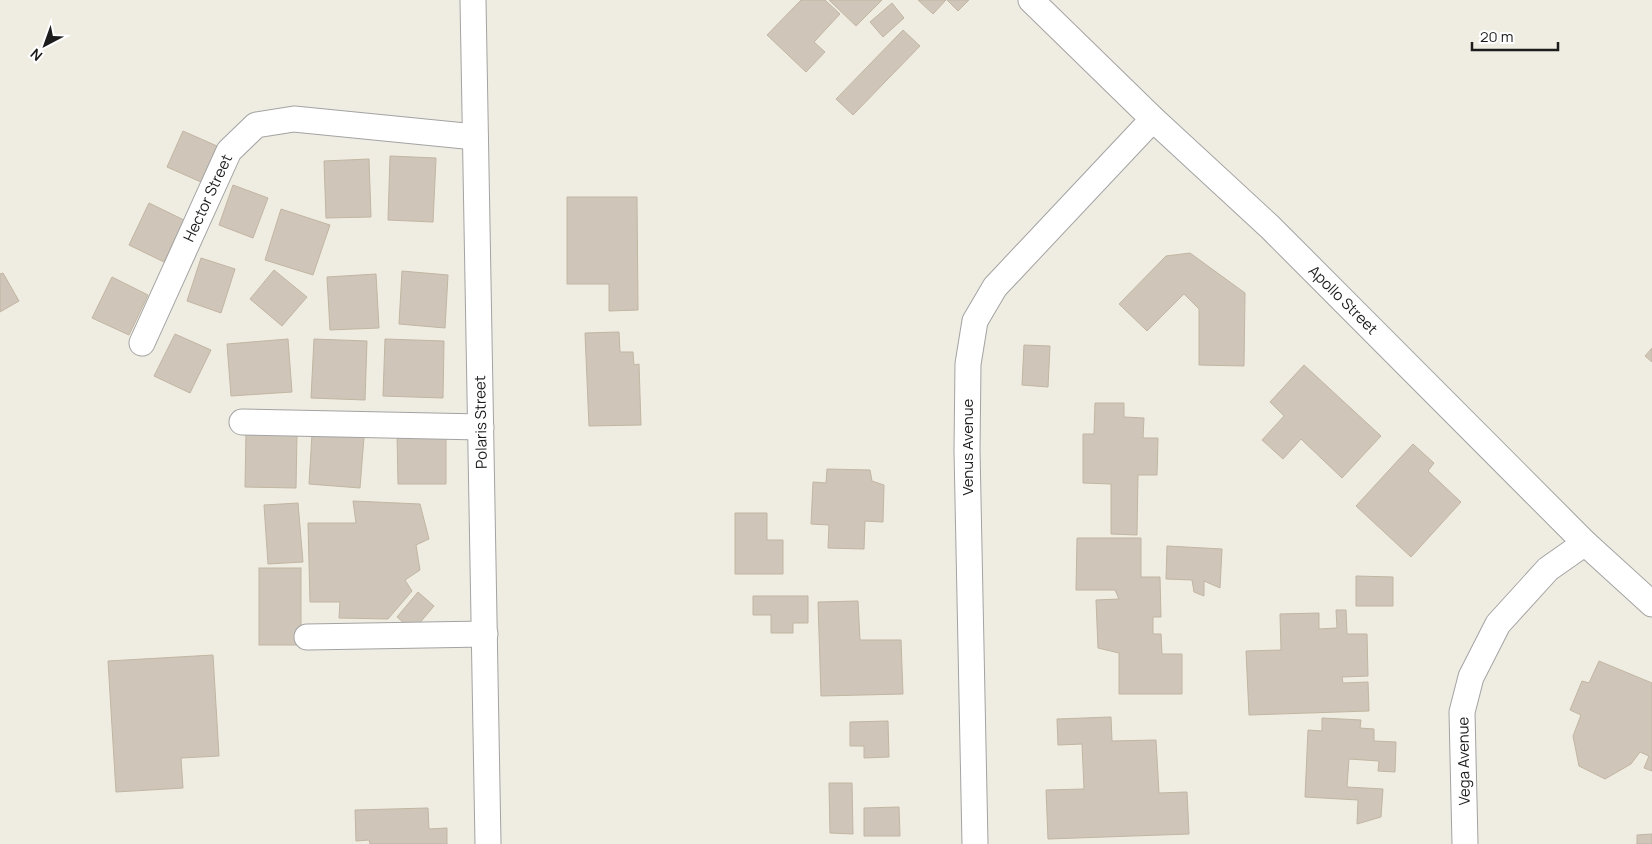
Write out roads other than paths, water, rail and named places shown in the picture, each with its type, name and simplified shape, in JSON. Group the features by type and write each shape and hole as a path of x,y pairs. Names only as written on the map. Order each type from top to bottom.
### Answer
{"street":[{"name":"Polaris Street","path":"473,0 488,844"},
{"name":"Apollo Street","path":"1031,0 1153,119 1270,227 1584,543 1652,604"},
{"name":"Hector Street","path":"142,343 229,151 256,125 294,119 475,137"},
{"name":"Venus Avenue","path":"976,844 967,450 968,364 975,321 995,287 1153,119"},
{"path":"242,422 481,427"},
{"name":"Vega Avenue","path":"1465,844 1462,712 1471,677 1498,624 1548,569 1584,543"},
{"path":"307,637 484,634"}]}
